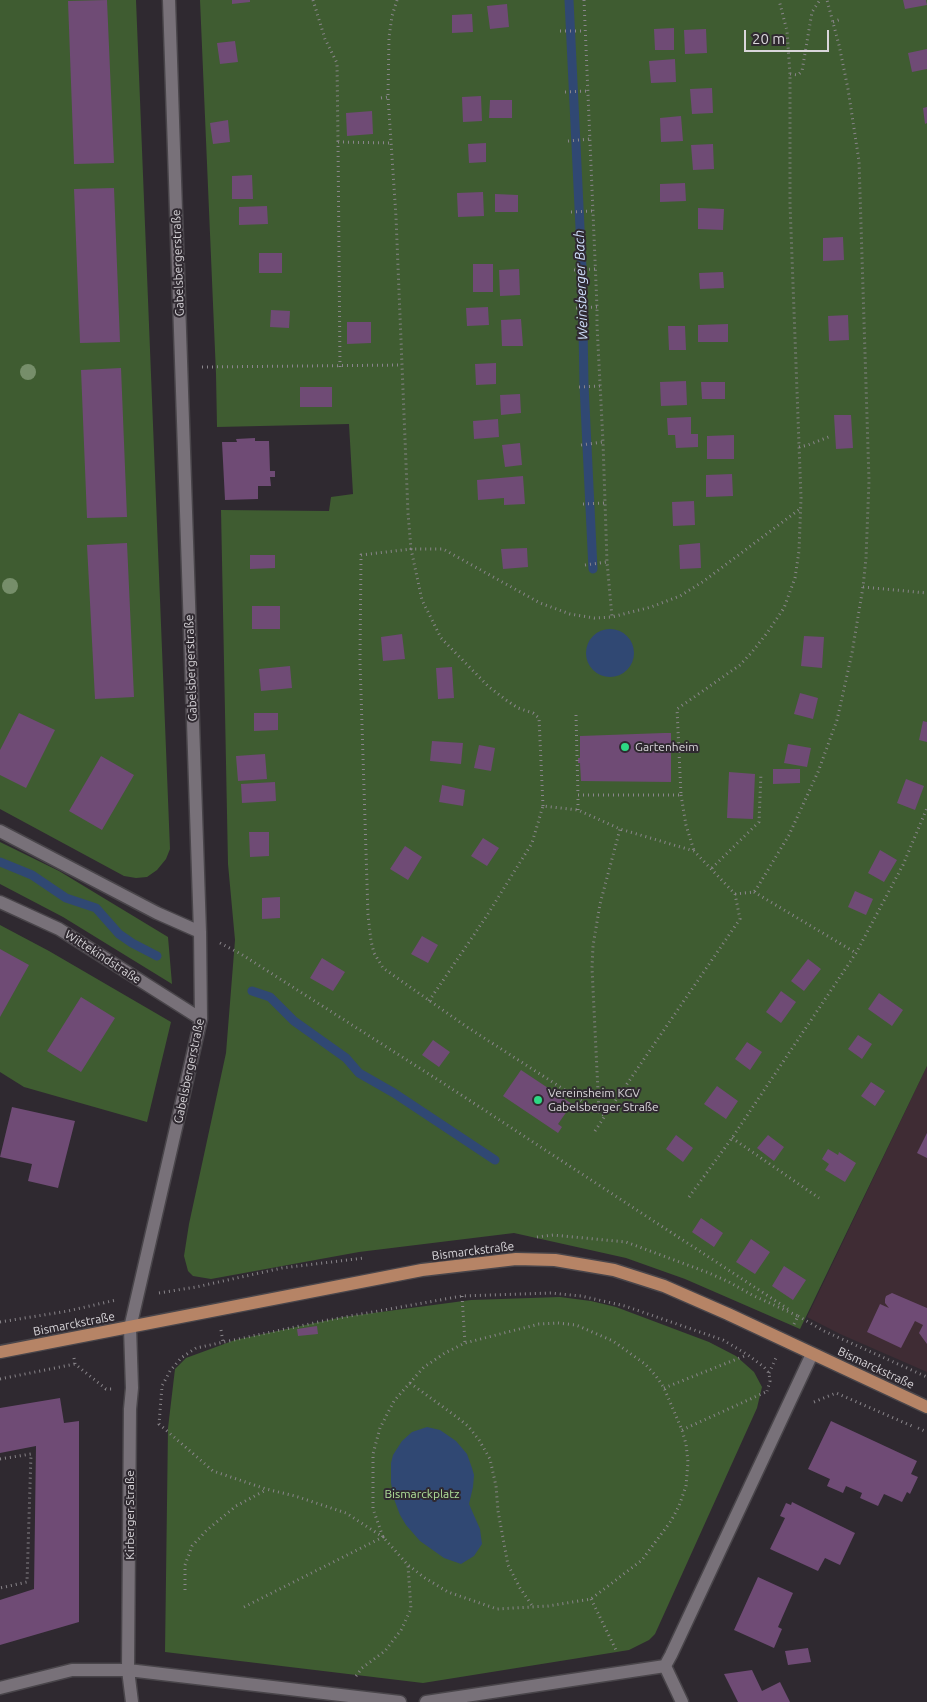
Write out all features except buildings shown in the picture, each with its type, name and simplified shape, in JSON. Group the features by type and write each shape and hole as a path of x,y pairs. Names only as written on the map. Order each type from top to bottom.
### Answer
{"main road":[{"name":"Bismarckstraße","path":"0,1352 422,1270 516,1259 586,1264 640,1277 690,1297 927,1407"}],"street":[{"name":"Gabelsbergerstraße","path":"130,1328 201,1019 200,932 169,0"},
{"path":"0,831 157,913 200,932"},
{"name":"Wittekindstraße","path":"0,902 59,929 201,1019"},
{"name":"Kirberger Straße","path":"130,1328 132,1388 130,1409 128,1670 132,1702"},
{"path":"426,1702 664,1666 672,1655 812,1354"},
{"path":"664,1666 682,1702"},
{"path":"0,1688 72,1670 128,1670 400,1702"}],"path":[{"path":"313,0 325,39 337,63 340,367"},
{"path":"397,0 392,16 389,37 388,97 396,217 408,513 412,559 422,600 441,638 489,687 512,704 533,713 539,718 543,806 532,843 486,917 429,1001"},
{"path":"584,0 597,307 596,325 601,386 607,562 612,617"},
{"path":"694,851 686,825 681,795 677,709 740,665 768,633 784,608 796,578 799,551 799,446 790,204 790,74 787,31 779,0"},
{"path":"790,74 798,75 802,71 812,12 820,0"},
{"path":"754,892 789,835 818,772 837,720 852,653 866,558 869,481 860,161 839,45 827,0"},
{"path":"833,22 841,19"},
{"path":"560,31 585,31"},
{"path":"565,92 588,91"},
{"path":"381,98 388,97"},
{"path":"568,141 590,139"},
{"path":"338,142 391,143"},
{"path":"571,212 593,211"},
{"path":"574,270 595,270"},
{"path":"576,308 597,307"},
{"path":"181,367 402,365"},
{"path":"579,387 601,386"},
{"path":"799,446 808,445 831,436"},
{"path":"581,445 603,442"},
{"path":"583,504 605,503"},
{"path":"605,1116 429,1001 383,968 374,952 370,941 368,915 360,654 361,555 411,549 443,548 540,603 570,614 594,618 612,617 651,607 680,596 704,581 800,509"},
{"path":"585,565 607,562"},
{"path":"863,587 927,593"},
{"path":"576,715 578,810"},
{"path":"712,868 759,822 761,772"},
{"path":"578,795 681,795"},
{"path":"543,806 578,810 620,829 694,851 735,894 740,919 595,1131"},
{"path":"689,1198 732,1138 856,954 904,865 927,808"},
{"path":"599,1112 592,968 593,946 600,904 620,829"},
{"path":"735,894 754,892 856,954"},
{"path":"200,932 249,959 798,1316 824,1331 927,1377"},
{"path":"732,1138 819,1198"},
{"path":"383,1537 374,1509 372,1454 383,1421 394,1401 424,1367 445,1353 465,1344 539,1324 558,1323 576,1325 613,1341 629,1352 645,1364 664,1388 686,1444 688,1462 686,1486 671,1521 642,1560 591,1598 571,1603 497,1609 448,1592 424,1578 408,1566 383,1537 346,1513 295,1496 266,1490 213,1471 159,1424 162,1386 170,1371 181,1358 196,1348 328,1320 462,1296 551,1293 581,1296 625,1306 723,1340 748,1355 769,1373 770,1381 766,1391 682,1430"},
{"path":"462,1296 465,1344"},
{"path":"0,1322 105,1302"},
{"path":"664,1388 748,1355"},
{"path":"0,1379 75,1364 106,1389"},
{"path":"410,1383 468,1426 483,1446 490,1459 496,1486 498,1511 508,1565 533,1607"},
{"path":"792,1400 806,1404 836,1393 927,1432"},
{"path":"0,1459 31,1454 27,1582 0,1588"},
{"path":"184,1590 185,1565 192,1546 207,1530 236,1506 266,1490"},
{"path":"244,1607 383,1537"},
{"path":"342,1695 362,1668 385,1651 404,1623 411,1609 408,1566"},
{"path":"591,1598 627,1672"}],"shaded area":[{"path":"927,1066 927,1372 840,1334 807,1317"}],"green space":[{"path":"0,0 136,0 170,849 166,859 157,870 147,877 124,876 0,809"},
{"path":"200,0 927,0 927,1066 800,1329 685,1279 626,1258 514,1233 359,1252 211,1279 193,1276 188,1271 184,1256 189,1224 226,1053 235,940 228,864 221,510 329,511 331,497 353,494 349,424 217,427"},
{"path":"0,842 59,871 168,937 172,984 63,917 0,884"},
{"path":"0,925 49,951 171,1022 147,1122 24,1087 0,1072"},
{"name":"Bismarckplatz","path":"560,1297 591,1301 616,1307 709,1342 736,1356 754,1372 762,1387 757,1408 655,1634 649,1640 629,1650 423,1683 165,1652 168,1428 175,1369 186,1358 235,1340 343,1317 471,1300"}],"water":[{"path":"605,629 615,629 627,636 634,648 634,658 627,670 615,677 605,677 597,673 590,666 586,658 586,648 590,640 597,633"},
{"path":"427,1427 440,1430 456,1441 467,1454 474,1475 469,1504 480,1529 482,1544 474,1556 461,1564 444,1558 420,1541 406,1525 394,1499 391,1483 393,1455 402,1441 412,1432"}],"waterway":[{"name":"Weinsberger Bach","path":"569,0 582,269 584,385 593,569"},
{"path":"0,862 32,875 66,898 96,908 119,934 157,956"},
{"path":"252,991 270,997 294,1021 346,1058 359,1073 394,1093 495,1160"}],"place":[{"name":"Gartenheim","path":"625,747"},
{"name":"Vereinsheim KGV Gabelsberger Straße","path":"538,1100"}]}
